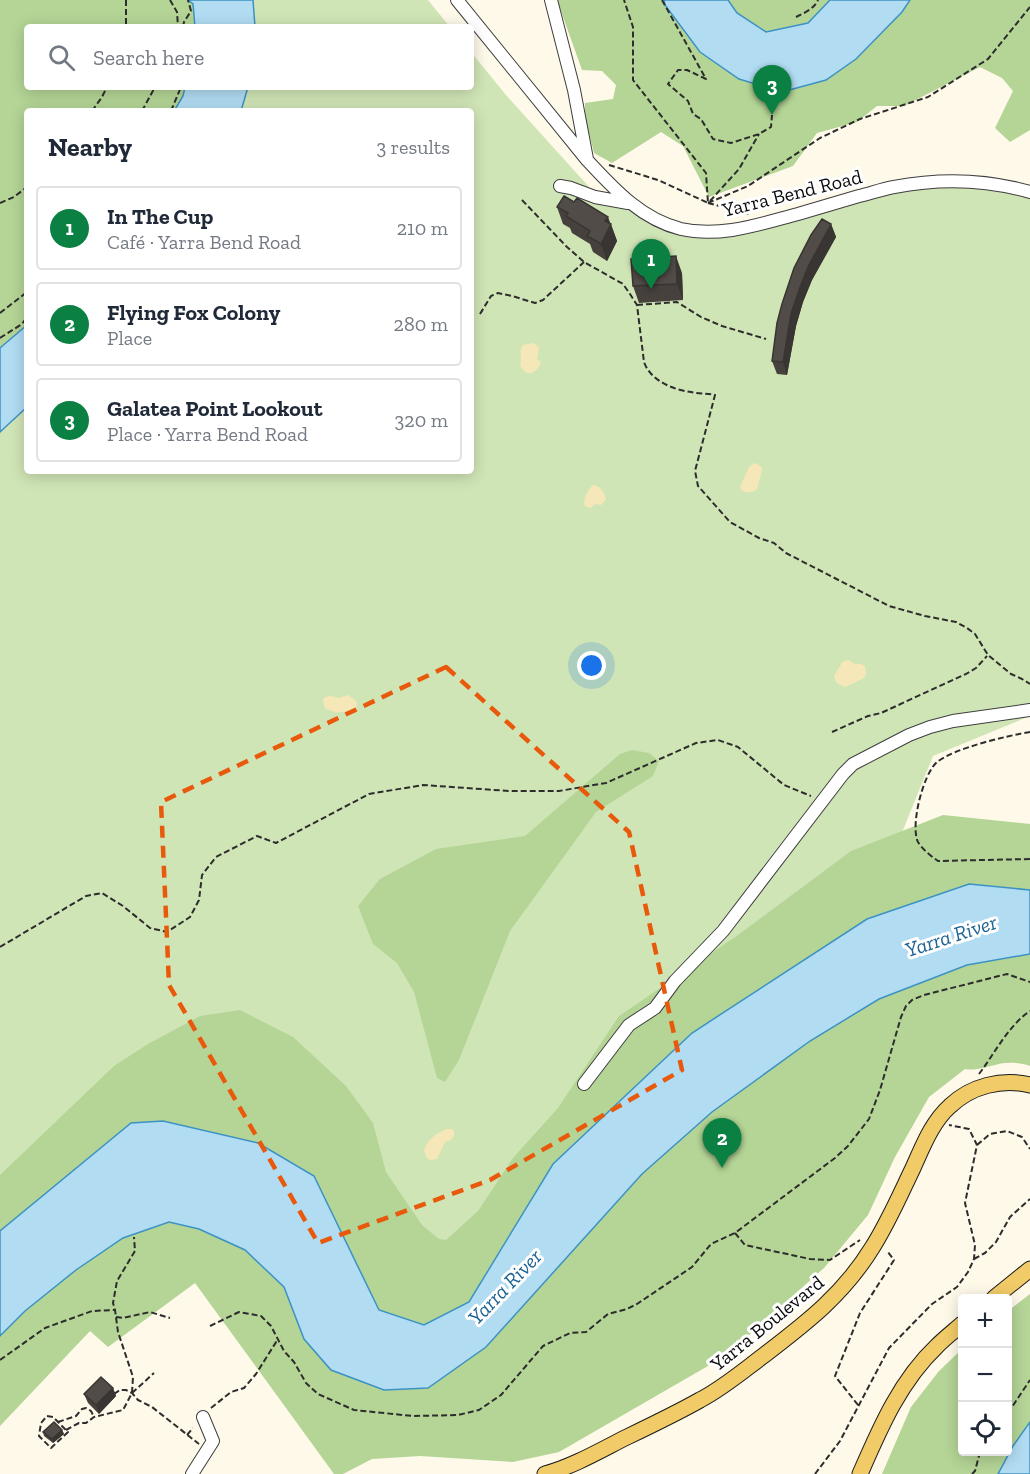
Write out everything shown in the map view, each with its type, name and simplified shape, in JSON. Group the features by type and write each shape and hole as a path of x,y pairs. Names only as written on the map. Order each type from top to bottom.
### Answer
{"main road":[{"name":"Yarra Boulevard","path":"545,1474 591,1455 699,1401 748,1367 819,1312 851,1279 933,1127 949,1107 958,1099 980,1087 1007,1083 1030,1085"},
{"path":"1000,1294 1030,1269"},
{"path":"860,1474 883,1422 905,1384 936,1347 958,1328"}],"street":[{"name":"Yarra Bend Road","path":"457,0 587,160 629,203 644,213 681,229 725,232 892,187 918,183 972,181 999,184 1030,192"},
{"path":"551,0 574,90 587,160"},
{"path":"560,186 595,197 629,203"},
{"path":"584,1084 629,1025 655,1008 675,981 723,931 853,764 909,735 953,721 1030,710"},
{"path":"192,1474 213,1441 203,1417"}],"path":[{"path":"126,0 126,24"},
{"path":"170,0 177,12 178,24"},
{"path":"184,24 191,11 188,0"},
{"path":"624,0 633,27 633,80 706,173 708,203"},
{"path":"662,0 706,79 687,70 678,70 668,84 688,101 693,114 701,119 713,139 731,143 759,134 771,127 772,115"},
{"path":"796,17 811,9 818,0"},
{"path":"708,203 748,186 820,138 860,119 928,97 988,59 1030,7"},
{"path":"94,108 106,90"},
{"path":"144,108 153,90"},
{"path":"172,108 180,90"},
{"path":"708,203 739,169 759,134"},
{"path":"587,160 658,180 708,203 755,216"},
{"path":"0,203 24,190"},
{"path":"522,200 584,262 623,284 637,305 646,371 676,389 715,395 695,471 698,486 730,522 759,538 774,543 786,553 889,606 956,622 975,634 988,655 1011,674 1030,684"},
{"path":"480,314 491,296 498,293 535,303 543,300 584,262"},
{"path":"0,313 24,294"},
{"path":"637,305 677,302 701,317 722,326 766,339"},
{"path":"0,338 24,321"},
{"path":"832,732 868,716 881,713 966,674 976,668 988,655"},
{"path":"1030,732 980,743 937,762 923,789 916,812 915,833 919,843 938,861 1030,859"},
{"path":"0,947 86,896 102,893 123,906 150,928 168,932 190,917 199,900 202,875 216,857 257,836 276,843 369,794 423,785 510,791 559,791 606,783 696,743 718,740 738,747 784,785 822,801"},
{"path":"210,1326 239,1312 261,1316 271,1326 284,1351 294,1362 306,1383 318,1394 354,1410 413,1416 458,1415 480,1410 501,1395 543,1346 570,1333 586,1332 608,1314 637,1305 692,1267 711,1244 735,1233 848,1146 869,1119 880,1090 901,1017 912,1000 1007,974 1030,982"},
{"path":"978,1076 1007,1032 1030,1011"},
{"path":"933,1127 950,1125 969,1129 977,1145"},
{"path":"814,1474 840,1441 889,1348 932,1304 957,1287 968,1272 974,1259 975,1245 965,1203 977,1145 990,1134 1007,1131 1022,1137 1030,1149"},
{"path":"974,1259 985,1253 996,1242 1010,1217 1030,1199"},
{"path":"735,1233 745,1245 810,1259 830,1260 847,1248 872,1237 894,1260 860,1313 835,1376 858,1405"},
{"path":"132,1393 134,1377 118,1332 112,1303 117,1281 135,1251 134,1237"},
{"path":"0,1360 45,1328 92,1311 115,1310"},
{"path":"116,1317 123,1318 150,1312 171,1318"},
{"path":"187,1435 214,1404 231,1392 244,1388 256,1374 278,1339"},
{"path":"66,1430 79,1423 86,1423 94,1417 123,1410 132,1393 154,1373"},
{"path":"1012,1407 1030,1380"},
{"path":"114,1394 120,1390 132,1393 138,1400 152,1407 207,1450"},
{"path":"58,1422 76,1416 86,1408 94,1417"},
{"path":"47,1416 53,1417 58,1422 68,1432 51,1448 39,1436 41,1423 47,1416"},
{"path":"76,1416 79,1423"},
{"path":"972,1474 979,1456"}],"highlighted area":[{"path":"446,667 629,832 682,1070 490,1180 318,1243 169,985 161,802"}],"green space":[{"path":"0,0 188,0 193,3 195,24 24,24 24,90 184,90 176,108 24,108 24,328 0,348"},
{"path":"253,0 428,0 448,24 255,24"},
{"path":"557,0 664,0 665,5 700,52 739,79 902,12 910,0 1030,0 1030,130 1010,142 995,128 1013,91 1002,78 980,67 904,106 877,106 857,122 817,133 793,166 709,197 683,146 661,132 612,163 594,153 585,118 585,103 613,99 616,85 602,71 582,70"},
{"path":"728,0 830,0 808,23 766,32 737,13"},
{"path":"474,56 506,95 590,188 633,212 705,232 918,183 1030,192 1030,716 933,756 867,919 469,1302 0,1231 0,432 24,410 24,474 474,474 474,108 242,108 247,90 474,90"},
{"path":"632,750 649,753 659,761 653,776 596,812 510,931 459,1060 445,1082 437,1078 414,992 397,963 373,944 358,906 380,879 436,849 525,836 620,754"},
{"path":"943,815 1030,824 1030,1066 1008,1063 965,1069 929,1097 895,1157 868,1215 824,1268 727,1355 559,1452 513,1462 420,1456 372,1459 343,1474 334,1474 195,1283 108,1347 90,1331 0,1426 0,1175 114,1066 148,1044 200,1016 240,1010 293,1037 346,1086 373,1123 386,1172 422,1225 439,1239 446,1240 478,1211 513,1158 558,1108 619,1016 738,935 851,851"},
{"path":"1030,1294 1030,1474 882,1474 911,1407 939,1371 958,1353 958,1456 1012,1456 1012,1308"}],"sand":[{"path":"533,343 539,347 537,359 541,363 535,371 526,373 520,366 521,350 523,345"},
{"path":"754,463 762,469 758,486 755,491 744,491 740,487 749,467"},
{"path":"593,485 602,490 606,499 601,505 595,504 591,508 585,506 584,500"},
{"path":"848,660 865,666 866,674 864,678 845,687 837,683 834,677 842,662"},
{"path":"348,695 356,701 356,708 341,712 325,708 323,700 325,697 339,698"},
{"path":"452,1129 454,1135 451,1140 445,1142 437,1159 430,1160 424,1151 428,1143 439,1132"}],"water":[{"path":"188,0 253,0 255,24 195,24 193,4"},
{"path":"664,0 728,0 737,13 766,32 808,23 830,0 910,0 902,12 856,59 826,80 782,92 739,79 700,52 665,5"},
{"path":"184,90 247,90 242,108 176,108"},
{"path":"24,328 24,410 0,432 0,348"},
{"name":"Yarra River","path":"969,884 1030,890 1030,954 967,965 879,999 810,1041 712,1112 642,1174 486,1347 428,1388 384,1390 331,1370 304,1339 284,1287 245,1250 199,1229 169,1222 123,1238 76,1270 25,1311 0,1336 0,1231 131,1123 163,1121 258,1143 314,1176 379,1310 424,1325 469,1302 553,1164 692,1033 867,919"},
{"path":"1030,1422 1030,1474 998,1474 1008,1456 1012,1456 1013,1446"}],"building":[{"path":"564,196 574,202 577,198 608,217 605,221 611,224 601,244 587,236 590,231 566,216 568,213 557,207"},
{"path":"822,219 831,224 808,267 799,290 791,314 783,362 772,361 777,323 794,268"},
{"path":"676,256 677,284 633,286 631,259"},
{"path":"101,1377 113,1388 96,1405 84,1394"},
{"path":"54,1422 62,1430 52,1439 43,1432"}],"place":[{"name":"Galatea Point Lookout","path":"772,115"},
{"name":"In The Cup","path":"651,289"},
{"name":"Flying Fox Colony","path":"722,1168"}]}
